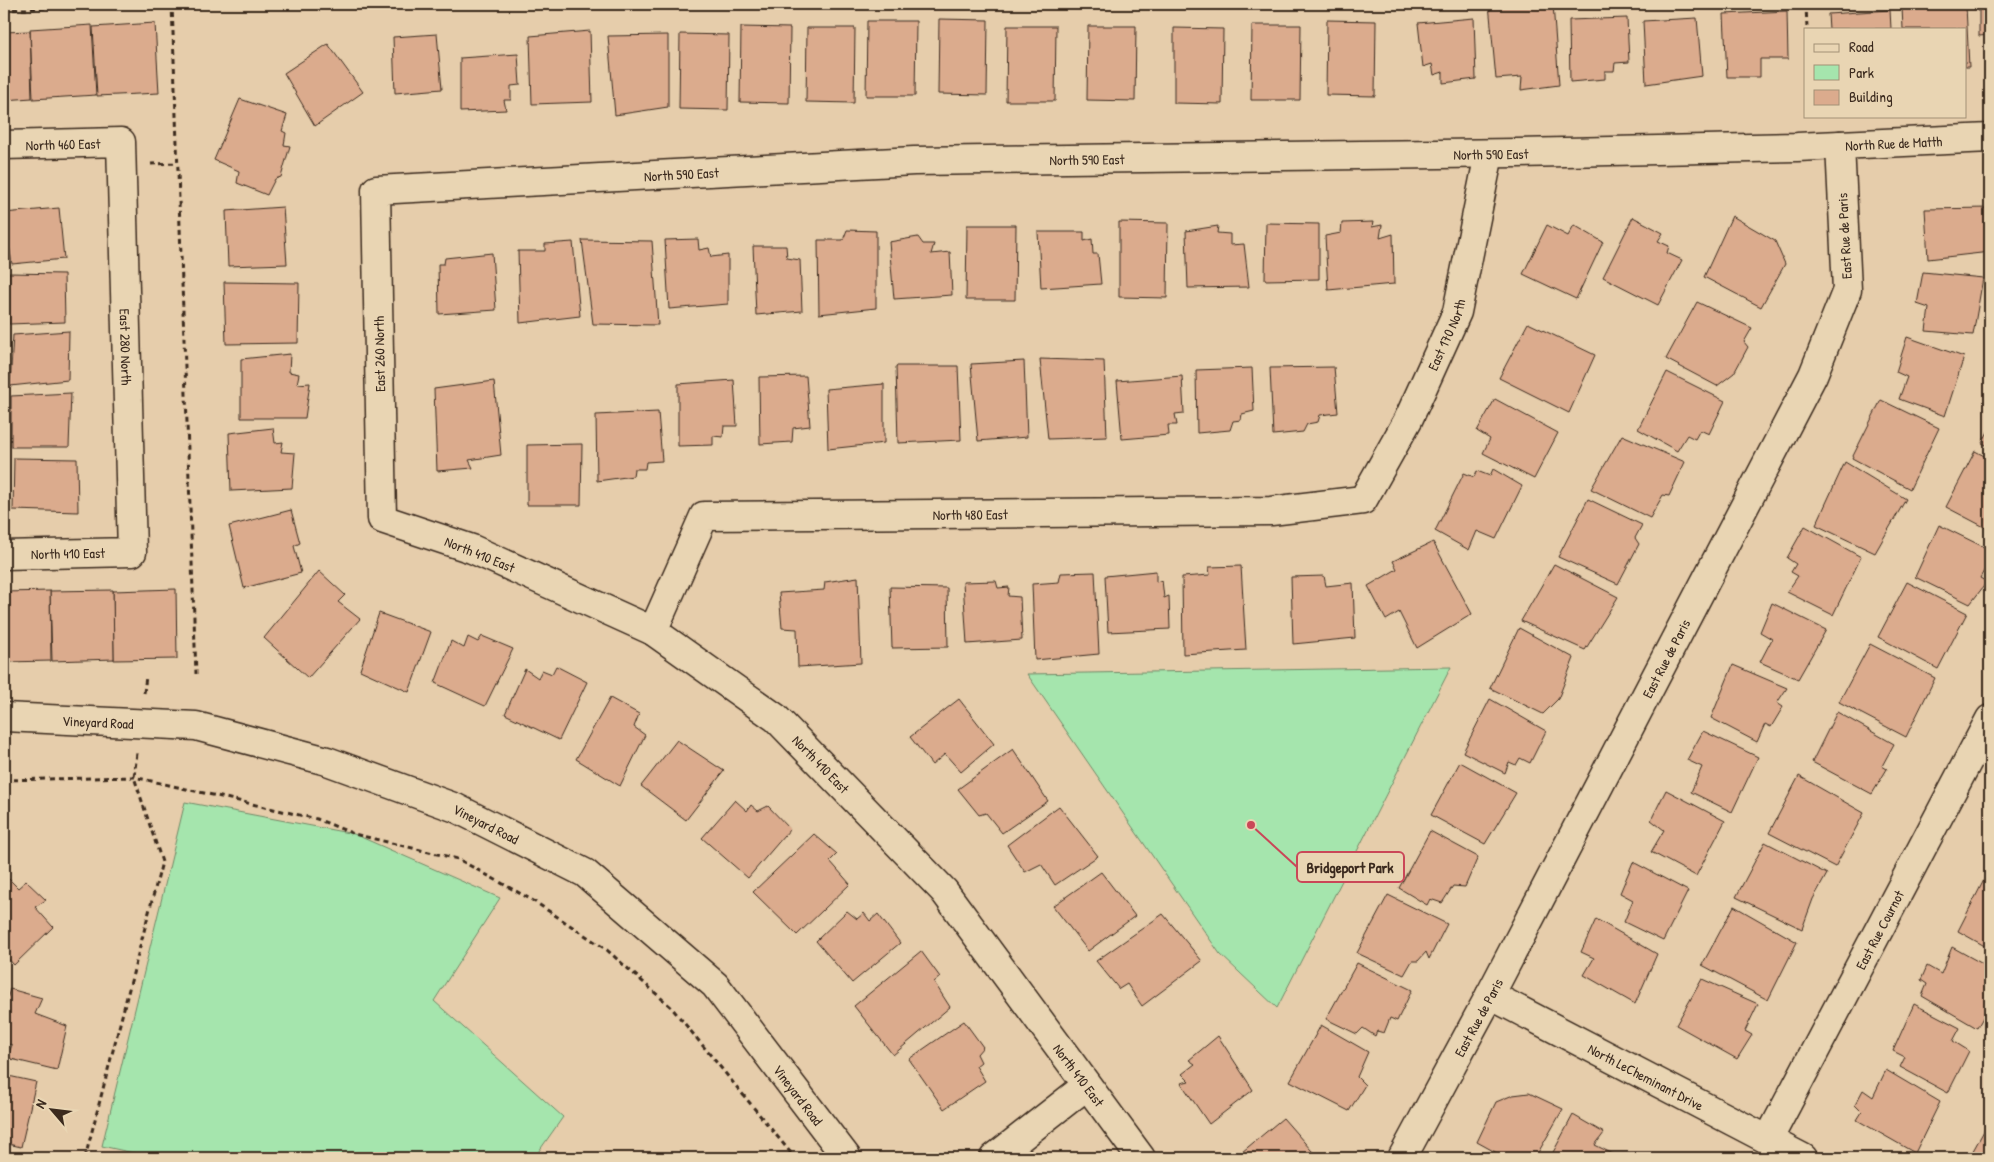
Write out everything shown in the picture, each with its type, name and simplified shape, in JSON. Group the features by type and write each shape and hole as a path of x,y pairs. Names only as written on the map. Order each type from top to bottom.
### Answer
{"street":[{"name":"North Rue de Matth","path":"1797,147 1990,138"},
{"name":"North 460 East","path":"4,145 121,142"},
{"name":"East 280 North","path":"121,142 132,552"},
{"name":"East Rue de Paris","path":"1404,1154 1490,995 1813,375 1847,290 1840,145"},
{"name":"North 590 East","path":"376,190 914,160 1489,154 1797,147"},
{"name":"East 170 North","path":"1363,500 1408,420 1457,312 1489,154"},
{"name":"East 260 North","path":"376,190 382,519"},
{"name":"North 480 East","path":"653,631 704,516 1271,511 1363,500"},
{"name":"North 410 East","path":"382,519 472,549 653,631 776,718 944,891 1086,1086 1141,1158"},
{"name":"North 410 East","path":"4,554 132,552"},
{"name":"Vineyard Road","path":"4,717 196,726 221,732 327,761 456,808 578,869 585,873 715,986 847,1158"},
{"name":"East Rue Cournot","path":"1768,1140 1990,720"},
{"name":"North LeCheminant Drive","path":"1490,995 1803,1158"},
{"path":"994,1158 1086,1086"}],"path":[{"path":"4,10 127,4"},
{"path":"172,4 196,674"},
{"path":"1806,4 1807,28"},
{"path":"4,780 134,777 317,819 354,834 458,860 532,900 607,950 671,1007 794,1158"},
{"path":"86,1158 162,862 134,777"}],"green space":[{"path":"1451,667 1277,1008 1220,954 1027,674"},
{"path":"185,802 354,834 500,898 434,1001 563,1117 534,1158 156,1158 102,1146"}],"building":[{"path":"1489,4 1553,4 1559,85 1521,90 1522,77 1496,79"},
{"path":"1979,4 1990,4 1990,35 1979,36"},
{"path":"1966,6 1969,67 1966,67 1966,28 1903,28 1902,7"},
{"path":"1890,10 1891,28 1829,28 1828,14"},
{"path":"1787,11 1788,59 1760,59 1760,77 1727,77 1724,14"},
{"path":"1474,18 1476,79 1443,83 1443,72 1434,75 1432,64 1423,67 1418,23"},
{"path":"1627,18 1629,62 1615,63 1614,71 1605,71 1605,79 1570,82 1569,20"},
{"path":"1697,18 1702,76 1646,84 1643,21"},
{"path":"939,19 988,20 987,95 938,94"},
{"path":"1327,20 1376,21 1375,96 1326,95"},
{"path":"867,21 916,21 915,96 866,96"},
{"path":"155,23 159,93 97,96 93,27"},
{"path":"92,25 96,95 33,99 30,29"},
{"path":"1252,25 1301,25 1300,100 1251,100"},
{"path":"1007,26 1056,26 1055,101 1006,101"},
{"path":"1088,26 1136,26 1135,101 1087,100"},
{"path":"741,27 790,28 789,103 740,102"},
{"path":"807,28 855,28 854,103 806,102"},
{"path":"1174,28 1223,29 1222,104 1174,103"},
{"path":"30,31 32,98 4,100 4,32"},
{"path":"590,31 592,102 532,104 530,36"},
{"path":"437,34 442,89 395,93 393,37"},
{"path":"680,34 729,35 728,110 679,109"},
{"path":"668,35 668,107 615,115 608,36"},
{"path":"328,44 363,92 315,126 284,73"},
{"path":"518,54 520,85 511,86 511,100 504,100 506,110 460,112 460,58"},
{"path":"240,99 287,115 282,131 286,133 284,145 290,146 281,177 275,179 267,195 237,183 239,171 214,160"},
{"path":"283,207 287,264 228,266 226,211"},
{"path":"59,208 64,259 12,264 4,213"},
{"path":"1989,208 1990,252 1928,259 1925,209"},
{"path":"1732,216 1775,241 1785,264 1761,307 1704,277"},
{"path":"1633,217 1663,233 1658,241 1669,246 1667,253 1682,260 1658,305 1603,277"},
{"path":"1119,222 1168,223 1167,298 1119,297"},
{"path":"1373,222 1372,227 1382,225 1380,238 1393,234 1394,284 1328,290 1325,236 1341,233 1342,223"},
{"path":"1266,223 1319,224 1319,279 1265,280"},
{"path":"967,225 1016,225 1015,300 966,300"},
{"path":"1547,225 1568,236 1574,225 1603,242 1576,299 1523,274"},
{"path":"1218,226 1217,233 1230,234 1230,245 1244,244 1249,287 1188,288 1186,231"},
{"path":"847,230 876,231 876,308 819,314 818,240 843,240"},
{"path":"1038,232 1084,232 1084,241 1092,239 1093,254 1098,254 1101,284 1041,288"},
{"path":"918,237 923,244 934,244 931,254 950,252 952,295 894,299 889,242"},
{"path":"698,239 699,250 709,248 711,257 728,255 728,304 669,309 665,240"},
{"path":"582,240 652,241 658,325 593,324"},
{"path":"573,242 580,316 520,323 518,251 545,251 545,244"},
{"path":"753,246 786,246 787,258 800,260 802,311 756,315"},
{"path":"492,253 496,310 439,314 438,264 444,264 445,258"},
{"path":"1923,272 1983,278 1973,335 1926,331 1929,308 1917,304"},
{"path":"9,273 64,274 65,322 9,324"},
{"path":"224,282 299,283 298,343 226,344"},
{"path":"1697,302 1752,328 1744,342 1748,347 1734,373 1717,386 1666,359"},
{"path":"1528,323 1595,355 1569,413 1499,378"},
{"path":"69,331 68,380 10,386 13,335"},
{"path":"1907,337 1964,357 1945,416 1899,399 1907,377 1896,372"},
{"path":"290,354 289,372 299,374 297,384 310,383 305,418 241,418 241,359"},
{"path":"1040,359 1104,361 1107,437 1048,439"},
{"path":"1024,361 1027,437 978,441 971,364"},
{"path":"896,366 958,366 961,440 898,443"},
{"path":"1334,367 1338,413 1320,415 1318,422 1307,424 1303,432 1273,435 1270,368"},
{"path":"1252,368 1254,411 1242,414 1241,420 1233,421 1230,430 1197,433 1196,370"},
{"path":"1667,372 1725,401 1709,434 1700,430 1695,439 1687,435 1677,451 1638,429"},
{"path":"806,376 810,426 793,428 792,442 760,444 759,377"},
{"path":"1182,376 1184,413 1175,414 1177,425 1168,425 1169,435 1122,439 1117,381"},
{"path":"734,380 737,426 724,426 723,437 713,436 713,445 678,446 678,384"},
{"path":"494,381 501,455 469,460 473,468 437,471 434,389"},
{"path":"884,384 884,443 828,449 826,389"},
{"path":"71,393 69,447 11,447 11,396"},
{"path":"1495,399 1558,433 1534,479 1483,453 1490,439 1477,431"},
{"path":"1881,400 1939,428 1910,489 1852,458"},
{"path":"658,412 662,461 646,462 645,469 634,469 633,476 597,481 596,415"},
{"path":"273,428 275,443 283,442 281,452 295,453 292,488 231,491 229,433"},
{"path":"1990,428 1990,447 1982,443"},
{"path":"1622,435 1685,462 1669,496 1663,495 1650,518 1591,489"},
{"path":"582,444 581,505 527,505 527,445"},
{"path":"1975,451 1990,459 1990,530 1946,507"},
{"path":"14,458 77,459 78,512 13,510"},
{"path":"1845,462 1906,499 1875,553 1816,525"},
{"path":"1493,469 1522,486 1496,539 1477,531 1469,550 1435,531 1464,473 1474,477 1477,471 1490,476"},
{"path":"1588,499 1642,525 1635,538 1639,544 1618,584 1558,557"},
{"path":"291,510 300,543 294,546 301,573 244,588 229,526"},
{"path":"1939,525 1990,550 1990,560 1980,578 1987,582 1970,604 1915,577"},
{"path":"1805,526 1861,557 1833,615 1787,592 1798,576 1791,572 1796,564 1787,558"},
{"path":"1433,542 1472,614 1417,648 1399,612 1386,620 1368,586 1397,569 1393,561"},
{"path":"1554,564 1618,597 1585,650 1521,621"},
{"path":"1241,566 1246,650 1183,654 1182,577 1210,575 1209,567"},
{"path":"319,571 345,595 338,602 360,619 308,678 264,638"},
{"path":"1156,571 1156,582 1162,580 1164,598 1169,596 1170,629 1108,632 1105,576"},
{"path":"1095,572 1099,654 1035,660 1032,584 1059,582 1061,573"},
{"path":"1324,576 1326,586 1353,583 1355,638 1293,644 1291,577"},
{"path":"858,577 861,663 798,667 797,629 782,628 779,593 824,590 825,582"},
{"path":"996,581 998,588 1009,587 1008,596 1020,597 1022,640 967,644 963,582"},
{"path":"1907,582 1967,613 1938,669 1878,637"},
{"path":"890,587 947,588 948,647 892,648"},
{"path":"176,589 177,659 114,660 113,591"},
{"path":"113,590 114,659 52,661 50,591"},
{"path":"50,591 51,661 4,662 4,592"},
{"path":"1772,603 1826,630 1798,679 1760,662 1772,639 1760,632"},
{"path":"379,613 431,632 409,692 360,670"},
{"path":"1519,628 1574,658 1558,699 1543,714 1490,688"},
{"path":"482,636 513,649 485,706 435,683 451,641 464,648 468,637 478,642"},
{"path":"1870,644 1935,678 1906,737 1839,702"},
{"path":"1733,665 1787,688 1777,703 1783,707 1771,727 1765,724 1757,742 1711,718"},
{"path":"556,666 587,682 559,740 505,714 525,669 538,678 542,670 552,674"},
{"path":"610,698 639,714 634,727 645,735 620,786 576,759"},
{"path":"959,699 994,744 961,772 945,754 932,765 910,737"},
{"path":"1490,699 1546,731 1530,763 1520,758 1516,765 1509,762 1505,773 1463,752"},
{"path":"1837,712 1894,744 1882,766 1887,769 1872,794 1812,762"},
{"path":"1703,731 1758,757 1732,812 1691,792 1702,767 1687,760"},
{"path":"677,740 724,771 686,820 641,786"},
{"path":"1013,749 1048,801 1002,833 986,813 979,815 958,789"},
{"path":"1460,762 1516,793 1485,844 1431,815"},
{"path":"1799,776 1864,813 1835,867 1769,833"},
{"path":"1666,790 1725,821 1696,876 1651,852 1664,830 1651,820"},
{"path":"735,800 747,811 751,805 758,811 768,806 790,829 748,878 702,838"},
{"path":"1059,806 1098,856 1055,885 1041,864 1025,872 1007,845"},
{"path":"1430,831 1478,857 1465,887 1453,886 1442,903 1430,899 1427,905 1399,888"},
{"path":"814,834 837,854 830,861 850,884 797,935 753,892"},
{"path":"1765,842 1827,874 1813,899 1802,929 1736,897"},
{"path":"1633,862 1688,891 1663,941 1624,922 1633,900 1620,893"},
{"path":"1101,872 1135,916 1088,951 1053,906"},
{"path":"1987,874 1990,876 1990,949 1958,931"},
{"path":"9,879 18,888 26,881 46,900 35,907 53,927 14,965 4,954 4,883"},
{"path":"1388,895 1447,924 1429,959 1426,952 1418,961 1412,961 1404,975 1357,953"},
{"path":"1734,906 1797,942 1768,1000 1702,965"},
{"path":"847,911 857,919 864,913 870,921 878,914 900,943 852,983 816,941"},
{"path":"1163,914 1202,961 1142,1006 1127,984 1119,989 1096,961"},
{"path":"1596,919 1657,954 1635,1004 1584,975 1594,958 1581,952"},
{"path":"1952,947 1990,968 1990,1005 1977,1028 1922,996 1927,984 1921,980 1927,966 1941,974"},
{"path":"921,951 940,977 934,982 950,1007 893,1055 854,1006"},
{"path":"1357,963 1412,990 1397,1021 1390,1018 1384,1033 1377,1031 1375,1036 1363,1028 1357,1034 1326,1019"},
{"path":"1702,979 1758,1004 1745,1031 1752,1035 1737,1059 1676,1025"},
{"path":"10,989 42,998 35,1014 67,1026 57,1070 7,1058 12,1045 4,1043 4,1009"},
{"path":"1914,1004 1960,1028 1953,1041 1969,1051 1948,1093 1900,1067 1905,1057 1893,1051"},
{"path":"964,1021 983,1047 977,1054 981,1062 976,1066 985,1081 944,1109 909,1059"},
{"path":"1321,1025 1368,1052 1357,1077 1365,1085 1349,1111 1290,1081"},
{"path":"1218,1036 1253,1090 1209,1124 1181,1083 1189,1081 1182,1074 1195,1064 1189,1060"},
{"path":"1886,1070 1940,1102 1915,1153 1857,1120 1862,1112 1855,1105 1863,1090 1873,1097"},
{"path":"4,1075 36,1082 21,1147 4,1143"},
{"path":"1529,1093 1563,1109 1535,1158 1506,1158 1477,1142 1496,1102 1513,1095"},
{"path":"1573,1115 1604,1133 1595,1145 1621,1158 1550,1158"},
{"path":"1283,1118 1318,1158 1236,1157"},
{"path":"1985,1129 1990,1132 1990,1158 1969,1158"}],"place":[{"name":"Bridgeport Park","path":"1251,825"}]}
